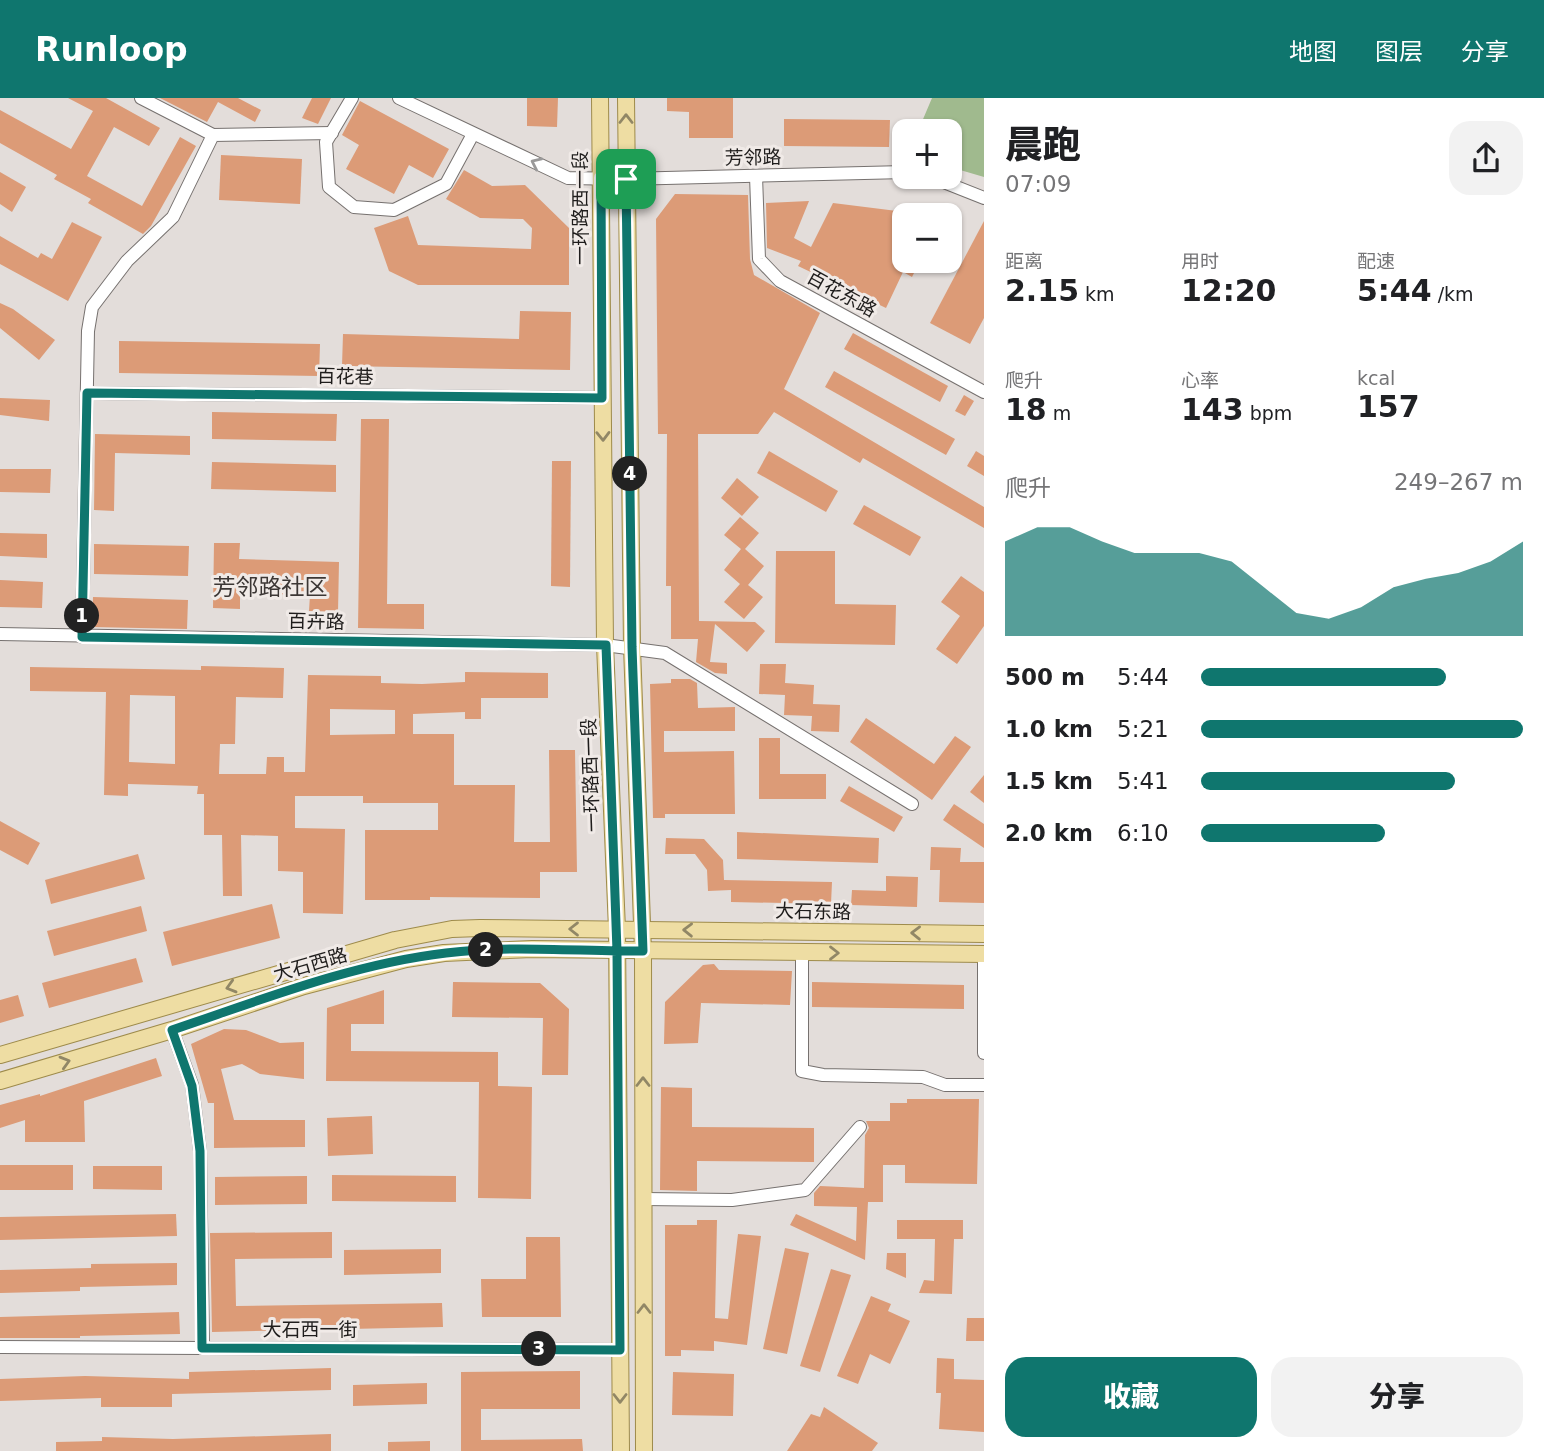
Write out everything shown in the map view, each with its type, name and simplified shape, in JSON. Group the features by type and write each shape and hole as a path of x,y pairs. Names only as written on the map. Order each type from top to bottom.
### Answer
{"main road":[{"name":"一环路西一段","path":"600,98 606,645 617,929 621,1451"},
{"path":"626,98 632,647 643,951 644,1451"},
{"name":"大石西路","path":"0,1055 421,934 480,928 642,929"},
{"name":"大石东路","path":"642,929 984,934"},
{"name":"大石西路","path":"0,1081 172,1030 304,986 406,959 470,951 643,951"},
{"path":"643,951 984,954"}],"street":[{"path":"141,98 213,135 332,133"},
{"path":"352,98 326,142 328,187 354,207 394,210 446,184 473,134"},
{"name":"芳邻路","path":"399,98 568,178 892,172"},
{"path":"82,637 88,331 92,307 127,261 173,217 213,135"},
{"name":"百花东路","path":"757,176 759,259 780,281 984,392"},
{"path":"961,189 984,198"},
{"name":"百花巷","path":"87,393 602,398"},
{"name":"百卉路","path":"0,634 606,645 665,653 912,804"},
{"path":"802,953 802,1071 823,1075 923,1077 945,1085 984,1085"},
{"path":"984,954 984,1053"},
{"path":"172,1030 192,1086 200,1151 202,1348"},
{"path":"643,1199 732,1200 804,1190 860,1127"},
{"name":"大石西一街","path":"0,1347 620,1350"}],"green space":[{"path":"932,98 984,98 984,177 962,171 962,119 923,119"}],"building":[{"path":"68,98 106,98 160,128 149,146 114,127 87,176 142,206 180,137 196,146 151,226 143,234 88,203 91,199 54,179 57,175 0,143 0,110 71,149 93,111"},
{"path":"160,98 238,98 261,110 255,122 218,102 207,122"},
{"path":"312,98 331,98 318,124 302,118"},
{"path":"527,98 558,98 557,127 527,126"},
{"path":"667,98 733,98 733,138 689,138 689,112 667,111"},
{"path":"360,101 449,149 433,178 409,165 394,194 346,169 359,145 342,135"},
{"path":"784,119 890,120 889,147 784,146"},
{"path":"221,155 302,159 300,204 219,200"},
{"path":"464,170 492,186 525,185 569,228 569,285 418,285 389,271 374,228 408,216 418,245 531,249 532,228 523,219 480,218 446,199"},
{"path":"0,172 26,187 12,212 0,204"},
{"path":"675,194 748,195 750,259 754,275 820,313 784,389 984,507 984,528 863,458 860,463 774,412 758,434 698,434 699,621 755,622 765,631 747,652 715,624 710,662 727,663 727,674 715,673 696,662 698,639 671,639 671,586 666,586 667,434 658,434 656,219"},
{"path":"809,201 794,238 811,247 833,203 892,210 892,273 903,273 886,308 798,266 801,261 767,248 766,203"},
{"path":"984,221 984,318 970,344 930,323 956,273 962,273 962,263"},
{"path":"72,222 102,237 68,301 0,264 0,236 38,258 41,253 52,259"},
{"path":"0,303 13,309 55,340 39,360 0,328"},
{"path":"520,311 571,312 570,370 342,366 343,334 519,339"},
{"path":"853,333 948,386 940,402 844,349"},
{"path":"119,341 320,344 319,376 119,373"},
{"path":"834,371 955,439 946,455 825,387"},
{"path":"964,395 974,401 965,416 955,411"},
{"path":"0,398 50,400 49,421 0,415"},
{"path":"212,412 337,414 336,441 212,439"},
{"path":"361,419 389,419 387,604 424,604 424,629 358,628"},
{"path":"95,434 190,436 190,455 115,453 114,511 94,510"},
{"path":"769,451 838,491 826,512 757,473"},
{"path":"976,451 984,456 984,476 967,466"},
{"path":"552,461 571,461 570,587 551,586"},
{"path":"212,462 336,465 336,492 211,489"},
{"path":"0,469 51,469 50,493 0,492"},
{"path":"737,478 759,497 742,516 721,498"},
{"path":"864,505 921,537 910,556 853,524"},
{"path":"740,517 759,533 745,549 764,566 748,585 763,597 744,619 724,602 740,584 724,570 741,549 724,535"},
{"path":"0,533 47,534 47,558 0,556"},
{"path":"214,543 240,543 239,559 339,562 338,612 309,611 310,595 240,593 240,609 213,608"},
{"path":"94,544 189,546 188,576 94,574"},
{"path":"776,551 835,551 835,604 896,605 895,645 775,643"},
{"path":"961,576 984,592 984,626 957,664 936,649 960,616 941,602"},
{"path":"0,580 43,582 42,608 0,607"},
{"path":"93,597 188,600 187,629 92,627"},
{"path":"760,664 786,664 785,683 814,685 813,704 840,705 839,732 811,731 812,716 784,715 785,695 759,694"},
{"path":"201,666 284,668 283,698 236,697 235,744 220,744 219,774 266,774 267,757 284,757 284,772 305,772 308,675 381,676 381,683 422,684 465,682 465,672 548,673 548,698 481,698 481,719 465,719 465,712 413,714 413,734 454,734 454,785 515,785 514,842 550,842 549,750 575,750 577,872 540,872 540,898 430,897 430,900 365,900 365,830 438,830 438,803 363,803 363,796 295,796 295,828 345,829 343,914 303,913 303,872 278,871 278,836 241,835 242,896 223,896 222,835 204,835 204,794 197,794 198,786 128,784 128,796 104,795 106,692 30,691 30,667 201,670","holes":["130,695 175,696 175,764 129,762","330,709 395,710 395,734 330,735"]},
{"path":"671,679 690,679 697,683 698,708 735,707 735,731 664,731 664,752 734,751 735,814 665,814 665,818 653,818 650,684 671,683"},
{"path":"866,718 934,764 955,736 971,747 932,800 850,742"},
{"path":"759,738 780,738 780,774 826,774 826,799 759,799"},
{"path":"984,775 984,803 970,792"},
{"path":"849,786 903,817 894,832 840,801"},
{"path":"954,804 984,824 984,848 943,820"},
{"path":"0,821 40,843 28,865 0,850"},
{"path":"737,832 879,838 878,863 737,859"},
{"path":"666,838 704,839 723,860 724,880 832,882 831,904 731,902 731,890 708,891 707,870 695,854 665,854"},
{"path":"931,847 961,848 960,862 984,862 984,903 939,902 940,870 930,870"},
{"path":"138,854 145,879 51,904 45,880"},
{"path":"886,876 918,877 917,907 851,905 852,890 886,891"},
{"path":"272,904 280,938 172,966 163,932"},
{"path":"141,906 147,931 54,956 47,931"},
{"path":"136,958 143,982 49,1008 42,983"},
{"path":"714,964 719,970 792,971 790,1005 701,1003 698,1043 664,1044 665,1002 703,965"},
{"path":"453,982 540,983 569,1009 568,1075 542,1075 543,1018 452,1017"},
{"path":"812,982 964,985 964,1009 812,1007"},
{"path":"384,990 384,1024 351,1024 351,1051 498,1052 498,1086 532,1087 531,1199 478,1198 479,1082 326,1081 327,1008"},
{"path":"18,995 24,1016 0,1023 0,1000"},
{"path":"224,1029 246,1030 280,1043 304,1042 304,1079 260,1074 242,1064 221,1069 234,1120 305,1120 305,1147 214,1148 214,1103 208,1103 191,1044"},
{"path":"156,1058 162,1076 84,1101 85,1142 25,1142 25,1120 0,1128 0,1105 40,1096"},
{"path":"661,1087 692,1088 692,1127 814,1128 814,1162 697,1161 697,1191 660,1190"},
{"path":"907,1099 979,1099 977,1184 905,1183 905,1165 883,1165 883,1202 868,1202 865,1260 790,1225 796,1214 856,1241 857,1207 814,1206 814,1193 820,1186 864,1188 865,1135 869,1128 866,1121 890,1121 890,1103 907,1103"},
{"path":"372,1116 373,1154 328,1156 327,1118"},
{"path":"0,1165 73,1165 73,1190 0,1190"},
{"path":"93,1166 162,1166 162,1190 93,1189"},
{"path":"332,1175 456,1176 456,1202 332,1201"},
{"path":"307,1176 307,1204 215,1205 215,1177"},
{"path":"176,1214 177,1236 0,1240 0,1217"},
{"path":"697,1220 717,1220 715,1318 728,1319 738,1234 761,1236 747,1345 714,1341 714,1351 681,1350 681,1356 665,1356 665,1225 697,1225"},
{"path":"897,1220 963,1220 963,1239 954,1239 952,1294 919,1293 924,1280 934,1281 935,1239 897,1239"},
{"path":"332,1232 332,1258 235,1259 236,1306 442,1303 443,1327 212,1332 210,1233"},
{"path":"526,1237 560,1237 561,1317 482,1317 481,1279 526,1279"},
{"path":"785,1248 809,1253 787,1354 763,1349"},
{"path":"441,1249 441,1273 344,1275 344,1250"},
{"path":"887,1253 906,1253 906,1278 886,1269"},
{"path":"177,1263 177,1285 80,1287 80,1291 0,1293 0,1270 91,1268 91,1264"},
{"path":"831,1269 851,1275 820,1372 800,1366"},
{"path":"871,1296 891,1304 888,1311 910,1321 890,1364 870,1354 858,1384 837,1376"},
{"path":"179,1312 180,1334 0,1338 0,1317"},
{"path":"967,1318 984,1318 984,1341 966,1341"},
{"path":"937,1358 954,1359 954,1379 984,1380 984,1432 939,1429 941,1393 936,1393"},
{"path":"331,1368 331,1390 172,1394 172,1407 101,1407 101,1398 0,1401 0,1379 85,1376 189,1379 189,1372"},
{"path":"580,1371 580,1409 481,1409 481,1440 582,1439 583,1451 461,1451 461,1372"},
{"path":"673,1372 734,1374 733,1416 672,1415"},
{"path":"427,1383 427,1404 353,1406 353,1385"},
{"path":"824,1407 878,1443 872,1451 787,1451 811,1414 820,1417"},
{"path":"331,1434 331,1451 56,1451 56,1442 102,1441 102,1437 173,1439"},
{"path":"430,1441 430,1451 388,1451 388,1442"}],"district":[{"name":"芳邻路社区","path":"270,587"}],"route":[{"path":"626,179 601,178 602,398 87,393 82,637 606,645 617,951 470,951 406,959 304,986 172,1030 192,1086 200,1151 202,1348 620,1350 617,951 643,951 632,647 626,179"}]}
